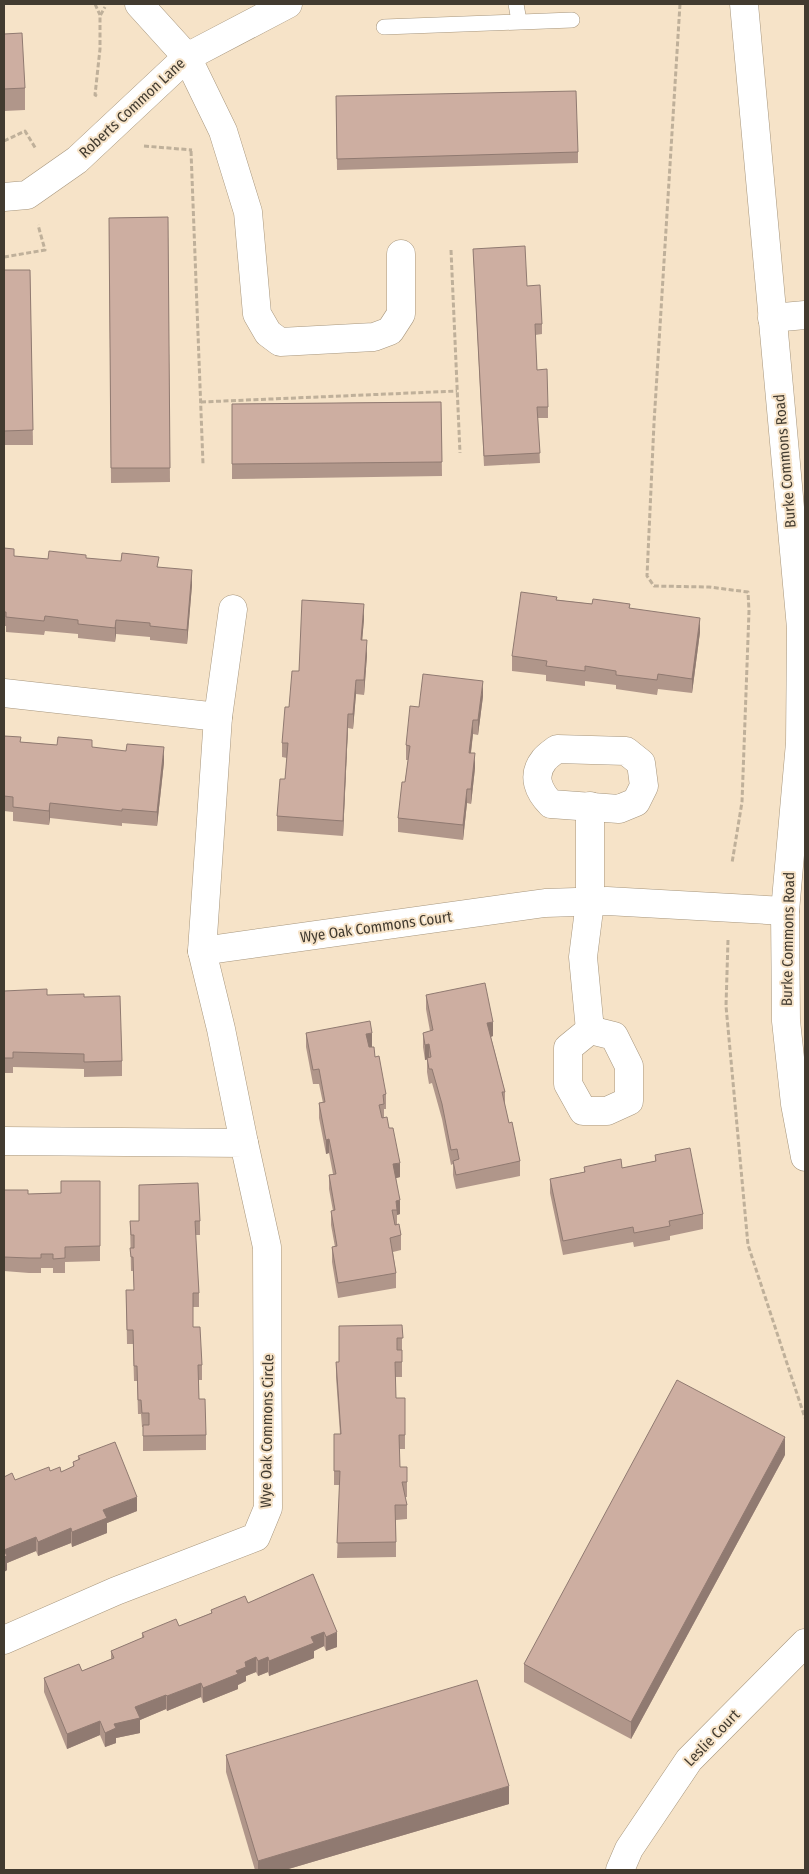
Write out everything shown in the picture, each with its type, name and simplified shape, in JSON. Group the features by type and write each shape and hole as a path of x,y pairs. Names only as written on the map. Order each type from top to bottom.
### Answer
{"street":[{"path":"139,4 187,57 223,130 248,212 256,314 268,333 280,342 374,337 390,331 401,314 401,254"},
{"name":"Roberts Common Lane","path":"4,197 27,194 76,160 187,57 288,4"},
{"name":"Burke Commons Road","path":"744,4 801,628 800,743 786,911 786,1020 795,1104 805,1156"},
{"path":"772,318 805,315"},
{"path":"202,951 218,717 233,609"},
{"path":"4,693 218,717"},
{"path":"590,806 590,902 583,956 590,1030"},
{"name":"Wye Oak Commons Court","path":"202,951 545,903 607,901 786,911"},
{"name":"Wye Oak Commons Circle","path":"4,1640 116,1591 256,1537 268,1508 267,1247 221,1028 202,951"},
{"path":"4,1141 244,1143"},
{"name":"Leslie Court","path":"620,1870 628,1849 689,1760 805,1643"}],"lane":[{"path":"516,4 519,21"},
{"path":"384,27 572,20"}],"path":[{"path":"90,101 95,95 100,49 100,16 96,4"},
{"path":"680,4 653,442 647,576 654,586 709,587 748,592 749,611 742,802 732,863"},
{"path":"100,16 106,6"},
{"path":"95,95 100,97"},
{"path":"4,141 25,132 36,150 44,144"},
{"path":"140,145 191,151 199,147"},
{"path":"191,151 203,464"},
{"path":"452,250 460,453"},
{"path":"201,402 457,391"},
{"path":"728,943 726,1006 748,1245 805,1418"}],"building":[{"path":"22,33 25,88 4,89 4,34"},
{"path":"576,91 578,152 337,159 336,96"},
{"path":"168,217 170,468 111,468 109,218"},
{"path":"525,246 527,286 540,285 542,324 535,324 537,370 547,369 548,407 537,407 540,453 484,456 473,249"},
{"path":"4,270 30,270 33,430 4,431"},
{"path":"441,402 442,462 232,464 232,404"},
{"path":"4,548 14,549 14,556 48,559 49,551 86,555 86,558 121,561 122,553 159,557 157,567 192,570 187,630 150,626 150,623 116,620 115,628 78,624 78,620 45,616 44,621 6,617 6,612 4,612"},
{"path":"521,592 557,597 556,600 592,604 593,599 630,604 629,608 700,618 692,679 658,674 657,680 616,675 616,671 585,666 585,671 546,666 547,661 512,656"},
{"path":"302,600 364,604 361,640 367,640 364,680 356,680 353,714 348,714 343,821 277,816 280,779 285,779 288,743 282,743 285,707 289,707 292,671 299,671"},
{"path":"423,674 483,681 478,720 473,720 469,753 475,753 471,789 467,789 463,825 398,818 402,782 405,782 410,746 406,745 410,706 419,707"},
{"path":"4,736 21,737 20,742 57,745 58,737 92,740 92,747 126,751 127,744 164,747 157,812 122,809 122,811 50,803 49,811 13,807 13,797 4,796"},
{"path":"485,983 493,1022 487,1023 505,1092 502,1092 509,1123 512,1122 520,1161 456,1175 453,1161 459,1159 457,1149 451,1150 442,1104 432,1069 429,1069 427,1058 431,1057 429,1044 425,1045 423,1033 433,1030 426,995"},
{"path":"47,989 47,995 84,994 84,997 120,996 122,1061 84,1062 84,1054 13,1052 13,1058 4,1058 4,991"},
{"path":"370,1021 372,1033 366,1034 369,1047 374,1047 375,1057 379,1056 386,1094 383,1095 384,1104 379,1105 382,1118 387,1117 389,1128 393,1128 400,1163 393,1164 400,1200 396,1201 397,1210 392,1210 395,1225 399,1224 401,1235 390,1238 396,1273 338,1283 332,1247 337,1246 331,1211 335,1210 329,1175 336,1174 329,1139 326,1140 319,1103 325,1102 319,1069 313,1070 306,1033"},
{"path":"690,1148 703,1214 669,1221 670,1226 634,1233 633,1227 563,1241 550,1179 585,1172 584,1167 621,1159 622,1168 656,1161 655,1155"},
{"path":"61,1181 100,1181 100,1246 65,1247 65,1258 53,1259 53,1254 41,1254 41,1258 4,1257 4,1190 28,1190 28,1194 61,1193"},
{"path":"198,1183 200,1221 195,1221 199,1293 193,1293 193,1327 200,1327 202,1365 198,1365 199,1399 205,1399 206,1435 143,1436 143,1425 149,1425 149,1413 142,1413 141,1400 138,1400 137,1366 134,1366 133,1330 127,1330 126,1290 134,1290 133,1257 131,1257 130,1248 134,1248 134,1235 131,1235 130,1221 139,1221 139,1185"},
{"path":"402,1325 403,1338 397,1338 397,1350 402,1350 402,1362 395,1362 396,1398 405,1398 405,1435 399,1435 400,1467 407,1467 407,1482 402,1482 407,1505 395,1505 396,1542 337,1543 340,1471 334,1471 334,1434 341,1434 336,1362 339,1362 339,1326"},
{"path":"677,1380 785,1437 631,1722 524,1664"},
{"path":"115,1442 137,1497 103,1510 107,1518 72,1532 71,1528 38,1542 36,1537 4,1550 4,1477 12,1473 15,1480 49,1467 50,1471 60,1467 61,1472 74,1466 73,1462 80,1459 78,1456"},
{"path":"313,1574 337,1632 326,1637 324,1632 311,1637 314,1643 269,1661 268,1657 258,1661 256,1657 245,1662 246,1667 236,1671 238,1674 203,1688 201,1683 135,1707 140,1718 114,1724 116,1728 105,1733 100,1721 67,1734 44,1678 79,1664 82,1671 114,1658 111,1651 144,1637 142,1633 176,1619 179,1626 212,1613 211,1610 245,1596 248,1603"},
{"path":"477,1680 509,1786 258,1861 226,1755"}]}
